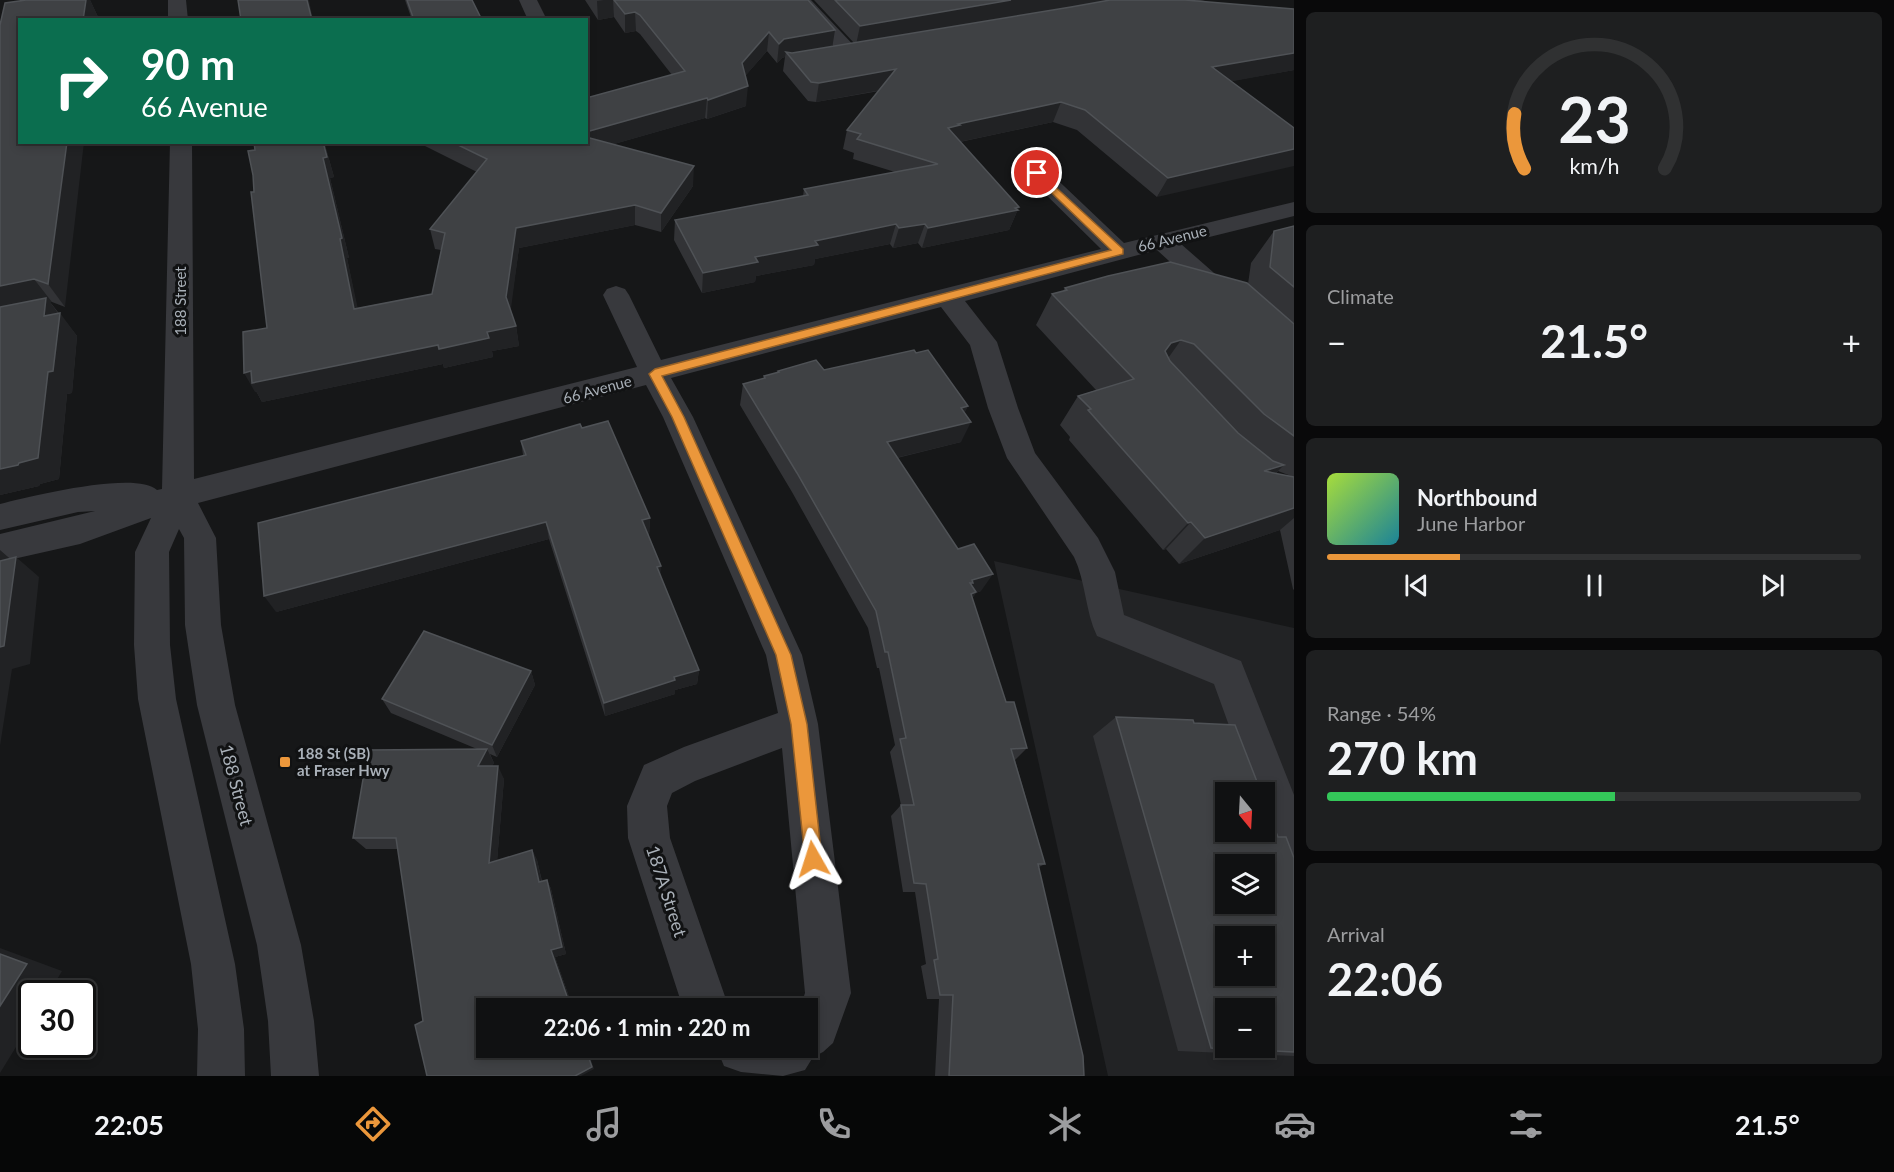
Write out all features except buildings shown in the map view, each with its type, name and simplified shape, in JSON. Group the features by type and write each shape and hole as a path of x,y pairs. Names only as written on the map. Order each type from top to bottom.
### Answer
{"street":[{"path":"177,0 178,18"},
{"path":"528,0 537,18"},
{"path":"801,0 852,54"},
{"path":"831,58 875,50"},
{"name":"188 Street","path":"181,144 178,496 152,552 152,645 157,699 213,964 220,1029 221,1076"},
{"path":"1037,173 1119,252"},
{"name":"66 Avenue","path":"178,496 1119,252 1294,209"},
{"path":"1162,241 1294,359"},
{"path":"616,296 633,334 678,417 784,655 799,724 828,993 818,1021"},
{"path":"947,297 983,342 1003,408 1022,458 1086,548 1098,572 1109,625 1228,673 1294,848"},
{"path":"0,517 78,500 178,496"},
{"path":"0,548 80,530 178,496"},
{"name":"188 Street","path":"178,496 200,538 203,625 209,668 216,705 279,945 291,1021 294,1076"},
{"name":"187A Street","path":"703,998 649,838 647,806 658,779 684,766 799,724"}],"shaded area":[{"path":"994,561 1294,628 1294,1076 1108,1076"}],"place":[{"name":"188 St (SB) at Fraser Hwy","path":"285,762"}],"route":[{"path":"813,859 799,724 784,655 678,417 655,374 1119,252 1037,173"}]}
